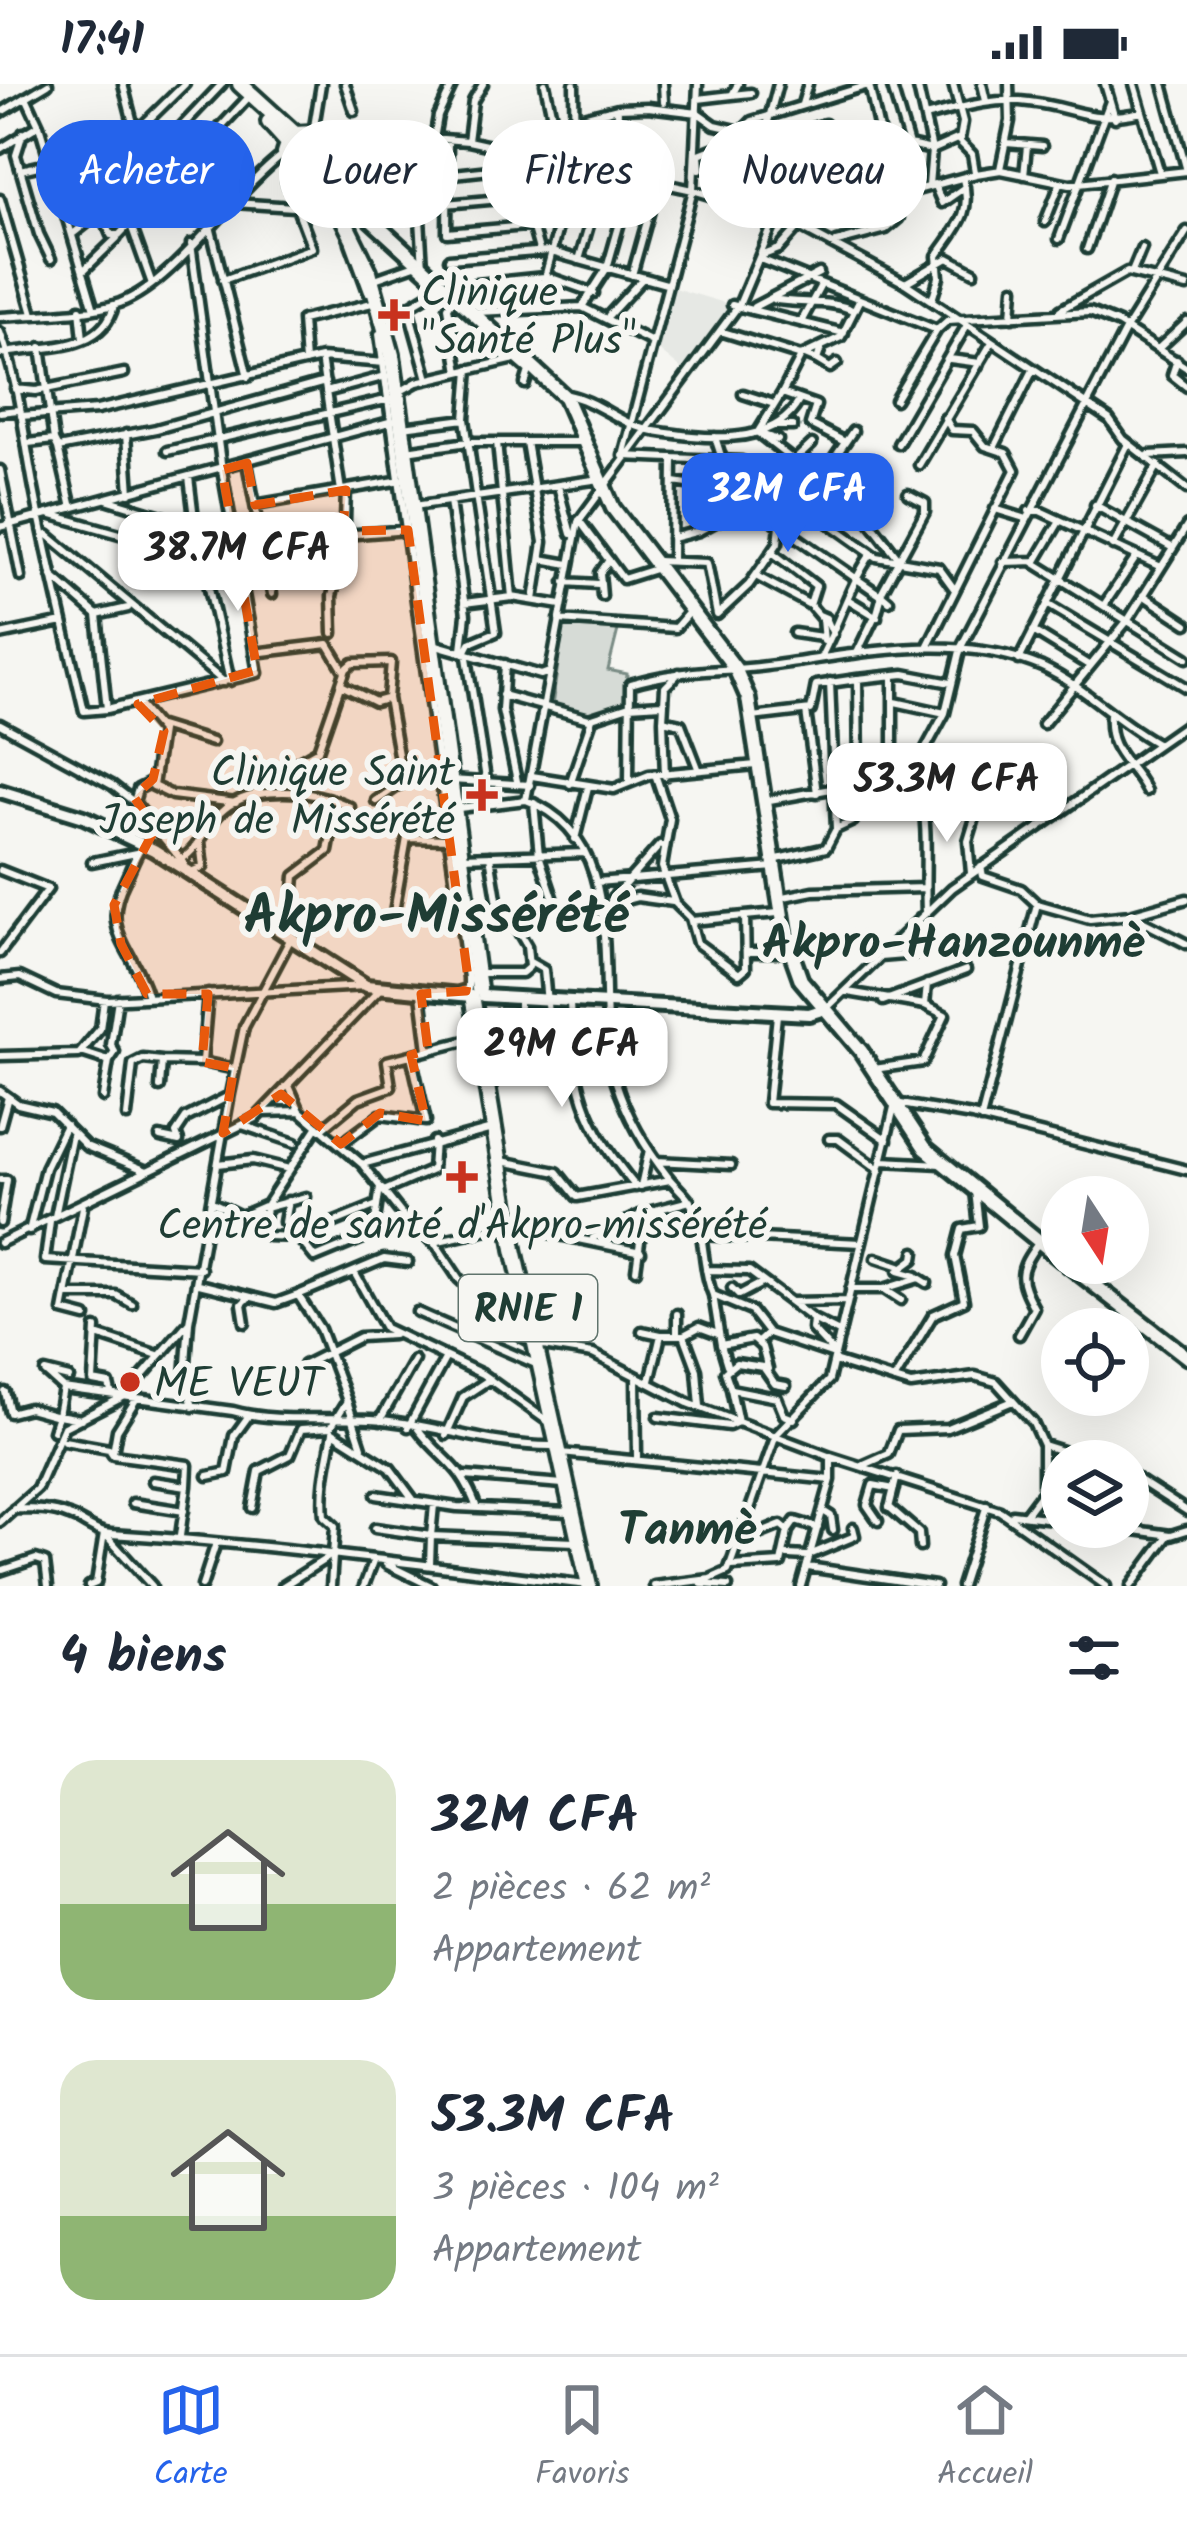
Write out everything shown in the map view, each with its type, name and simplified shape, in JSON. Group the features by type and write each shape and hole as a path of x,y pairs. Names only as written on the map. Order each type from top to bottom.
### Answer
{"highway":[{"name":"RNIE 1","path":"240,89 279,123"},
{"name":"RNIE 1","path":"347,228 384,343 499,1160 588,1586"},
{"name":"RNIE 1","path":"354,228 372,280 406,451 446,776 470,917 474,993"}],"main road":[{"path":"376,228 565,398 601,482 655,565 735,668 752,717 780,905 789,952 801,980 874,1069 941,1164 1040,1242"},
{"path":"0,791 161,855 290,940 379,990 808,1014 825,1009"},
{"path":"1092,1284 1187,1357"}],"street":[{"path":"30,84 28,96 37,120"},
{"path":"0,113 48,84"},
{"path":"123,84 133,120"},
{"path":"148,120 185,84"},
{"path":"188,120 222,84"},
{"path":"314,120 321,84"},
{"path":"345,84 354,111"},
{"path":"437,120 453,84"},
{"path":"468,141 472,101 483,84"},
{"path":"545,84 554,120"},
{"path":"572,120 574,84"},
{"path":"663,84 664,102"},
{"path":"623,456 693,190 698,84"},
{"path":"732,95 738,84"},
{"path":"767,120 778,84"},
{"path":"801,105 808,84"},
{"path":"755,120 871,84 877,120"},
{"path":"891,84 901,120"},
{"path":"917,84 932,150 931,184 942,202 976,174 1000,166 1060,184 1187,171 1162,84"},
{"path":"953,84 960,140 972,154 976,174"},
{"path":"982,84 986,101"},
{"path":"1000,166 1011,101 1009,84"},
{"path":"1105,84 1115,118"},
{"path":"1134,84 1160,172"},
{"path":"216,120 240,89"},
{"path":"698,99 752,93"},
{"path":"925,117 986,101 1011,101 1100,121 1142,112"},
{"path":"1059,239 1110,101"},
{"path":"618,108 618,120"},
{"path":"576,120 618,108 698,113 704,120"},
{"path":"0,149 36,126"},
{"path":"16,153 23,133"},
{"path":"927,149 948,139 960,140"},
{"path":"458,140 482,144"},
{"path":"11,141 51,259"},
{"path":"1006,142 1042,146"},
{"path":"1024,175 1027,146"},
{"path":"696,159 699,166"},
{"path":"255,180 279,163"},
{"path":"21,170 36,166"},
{"path":"1087,248 1112,178"},
{"path":"927,185 964,183"},
{"path":"932,300 937,262 961,226 969,201 964,183"},
{"path":"1046,222 1060,184"},
{"path":"675,186 699,192"},
{"path":"1056,197 1072,201"},
{"path":"0,200 33,314"},
{"path":"71,228 93,306"},
{"path":"73,233 80,228"},
{"path":"107,228 111,235 119,235"},
{"path":"83,271 126,228"},
{"path":"131,228 152,284"},
{"path":"0,317 113,305 152,284 208,228"},
{"path":"211,228 248,377"},
{"path":"224,280 312,248 303,228"},
{"path":"372,280 421,266 420,228"},
{"path":"447,228 447,233 500,228"},
{"path":"532,228 546,265 538,305"},
{"path":"543,250 556,228"},
{"path":"579,260 588,228"},
{"path":"582,307 607,268 619,228"},
{"path":"632,275 645,228"},
{"path":"559,915 539,855 530,801 545,673 572,538 601,482 720,331 760,258 770,228"},
{"path":"760,258 779,250 796,228"},
{"path":"811,228 932,300 1109,418 1128,443 1187,489"},
{"path":"835,243 887,228"},
{"path":"926,911 929,839 922,827 922,794 926,748 945,713 960,652 1026,515 1187,231"},
{"path":"349,233 376,305 386,376 394,396"},
{"path":"526,250 534,240"},
{"path":"0,332 84,711 138,704 258,673 222,470 191,244"},
{"path":"1174,254 1187,245"},
{"path":"1057,312 1132,272 1142,248"},
{"path":"448,259 543,250 666,284"},
{"path":"760,258 937,330 1012,316 1090,312 1130,329 1183,363 1171,373 1187,388"},
{"path":"905,283 950,258 974,272"},
{"path":"752,308 819,272"},
{"path":"1132,272 1187,287"},
{"path":"305,362 302,320 376,305 408,307 447,290 545,276 594,293"},
{"path":"608,316 643,278"},
{"path":"801,322 821,285"},
{"path":"1012,316 1014,288"},
{"path":"447,290 464,370 465,419 495,634 464,650"},
{"path":"773,299 809,306 839,304 854,311"},
{"path":"760,434 803,356 844,333 859,301"},
{"path":"4,353 83,339 103,328 113,305"},
{"path":"473,312 538,305 582,307 650,340"},
{"path":"736,305 844,333"},
{"path":"408,307 428,379"},
{"path":"80,309 83,339"},
{"path":"898,444 950,359 963,322"},
{"path":"1159,348 1187,322"},
{"path":"896,400 937,330"},
{"path":"720,331 830,368 837,363"},
{"path":"919,465 992,342"},
{"path":"40,347 72,508"},
{"path":"817,360 821,347"},
{"path":"0,412 54,417 211,386 321,358 385,363"},
{"path":"321,358 344,490 344,532 332,596 333,632"},
{"path":"167,451 394,396 428,379 515,359 530,371 525,384"},
{"path":"950,359 959,365 981,363"},
{"path":"994,448 1033,370"},
{"path":"16,394 124,373"},
{"path":"326,392 386,376"},
{"path":"28,443 126,434 325,382"},
{"path":"782,393 821,403 810,424 845,443 855,443"},
{"path":"743,394 774,404"},
{"path":"565,398 578,398 644,428 715,437 760,434 778,440"},
{"path":"760,434 792,412 799,400"},
{"path":"927,647 1016,470 1010,456 981,443 973,430 952,430 945,418"},
{"path":"0,527 398,424 465,419"},
{"path":"760,434 781,423 793,426"},
{"path":"398,424 401,480 446,776"},
{"path":"830,466 853,431"},
{"path":"126,434 130,493"},
{"path":"760,434 796,464 812,443"},
{"path":"715,437 722,459"},
{"path":"406,451 468,442 586,442"},
{"path":"497,442 512,597"},
{"path":"526,442 543,542 534,600"},
{"path":"1018,660 1128,443"},
{"path":"1144,455 1187,453"},
{"path":"623,456 722,459 754,467 872,554 939,568 956,585"},
{"path":"672,560 673,459"},
{"path":"247,463 272,594"},
{"path":"858,472 836,463 816,478 818,486 869,520 901,560"},
{"path":"1113,546 1158,465"},
{"path":"0,474 21,577"},
{"path":"189,477 195,526"},
{"path":"255,505 401,480"},
{"path":"414,506 601,482"},
{"path":"674,482 723,488 886,598"},
{"path":"558,486 572,538"},
{"path":"579,520 623,579 672,560 707,563 714,616 756,575 772,552 780,525 818,486"},
{"path":"857,653 926,506 908,494"},
{"path":"851,506 857,496"},
{"path":"106,499 234,538"},
{"path":"450,501 467,632 464,650 486,779"},
{"path":"672,538 699,531 747,505"},
{"path":"1095,505 1173,548"},
{"path":"995,509 1026,515 1038,510 1161,567"},
{"path":"44,515 202,557 237,560"},
{"path":"1034,562 1059,521"},
{"path":"1043,724 1128,620 1187,526"},
{"path":"306,538 408,530"},
{"path":"47,534 129,608 227,682"},
{"path":"772,552 816,586 810,605"},
{"path":"821,657 872,554"},
{"path":"1104,605 1137,556"},
{"path":"202,557 227,682"},
{"path":"541,559 569,563"},
{"path":"1003,562 1034,562 1187,658"},
{"path":"602,596 599,573 612,564"},
{"path":"756,575 810,605 826,618 833,634"},
{"path":"52,576 97,615 107,709"},
{"path":"566,582 598,584"},
{"path":"1143,595 1187,624"},
{"path":"464,603 512,597 561,605"},
{"path":"849,600 876,616"},
{"path":"1047,604 1187,688"},
{"path":"97,615 129,608"},
{"path":"559,620 675,628 690,609"},
{"path":"819,615 826,643"},
{"path":"0,635 63,622"},
{"path":"1034,631 1090,666"},
{"path":"794,633 814,633 826,643"},
{"path":"254,652 328,644 344,674"},
{"path":"433,644 545,673"},
{"path":"629,781 629,684 681,670 927,647 1018,660 1074,685 1158,744"},
{"path":"251,799 268,779 318,750 344,674 353,664 390,661 388,698 403,783"},
{"path":"505,664 502,695 517,781"},
{"path":"681,670 668,682 662,704 660,776 670,819 662,843 665,876 675,903 694,925 697,944 739,974 745,970 746,916"},
{"path":"819,791 808,712 816,685 893,676 952,684"},
{"path":"893,676 893,784"},
{"path":"597,882 774,863 826,848 836,830 853,821 860,784 858,679"},
{"path":"830,682 836,830"},
{"path":"341,685 375,703 388,698"},
{"path":"502,695 592,719 629,706 662,704"},
{"path":"895,702 945,713"},
{"path":"138,704 160,726 212,742"},
{"path":"752,717 808,712"},
{"path":"1110,713 1111,738 1125,768 1136,772 1146,790"},
{"path":"570,784 592,719"},
{"path":"663,720 681,724 698,768"},
{"path":"0,724 17,737 75,761 134,802 168,841 183,867"},
{"path":"825,1009 971,874 1187,724"},
{"path":"152,782 160,726"},
{"path":"376,801 416,773 622,788 629,781 698,768 759,765"},
{"path":"152,782 172,795 236,803"},
{"path":"134,802 138,789 152,782"},
{"path":"764,801 860,784 893,784 922,794"},
{"path":"575,839 589,787"},
{"path":"183,867 218,815 236,803 294,791 350,807 331,835 328,851 295,876 290,940 244,1027 189,1322 185,1377 193,1407"},
{"path":"455,809 530,801 575,839 597,882 610,1002 608,1053 616,1083 650,1150 690,1201 738,1422"},
{"path":"971,874 968,842 974,818"},
{"path":"147,994 137,961 121,944 114,914 151,824"},
{"path":"394,912 407,838 454,832"},
{"path":"161,855 168,841"},
{"path":"183,867 203,867 200,842"},
{"path":"611,901 662,843"},
{"path":"92,862 140,847"},
{"path":"462,857 584,854"},
{"path":"490,856 504,917 521,932 530,962 544,970 551,1048"},
{"path":"981,867 983,876 1021,889 1037,904 1090,919 1130,916 1187,899"},
{"path":"0,870 48,889 0,953"},
{"path":"694,925 746,916 813,891 925,888"},
{"path":"470,917 559,915 637,897 675,903"},
{"path":"981,1119 1037,904"},
{"path":"1130,916 1187,944"},
{"path":"746,952 789,952"},
{"path":"880,957 916,954"},
{"path":"474,993 522,973 530,962"},
{"path":"883,1001 965,970"},
{"path":"0,979 20,977 56,994 104,1000 262,988 350,991 365,986"},
{"path":"926,1005 927,984"},
{"path":"0,1243 263,1112 379,990"},
{"path":"848,992 926,1005 945,1015 923,1063 874,1069"},
{"path":"202,1062 208,994"},
{"path":"421,994 428,1051"},
{"path":"103,1097 109,1060 115,1052 111,1046 118,999"},
{"path":"519,999 519,1047"},
{"path":"81,1052 100,1029 104,1000"},
{"path":"570,1002 574,1057 588,1120 639,1186"},
{"path":"778,1012 768,1103 836,1104 886,1140"},
{"path":"377,1204 300,1237 270,1239 262,1228 266,1206 320,1127 358,1099 392,1087 387,1061 482,1037 519,1047 551,1048 574,1057"},
{"path":"0,1055 36,1058 81,1052 109,1060"},
{"path":"341,1144 380,1115 426,1121 411,1055"},
{"path":"127,1116 133,1064 143,1059 235,1069"},
{"path":"160,1087 162,1061"},
{"path":"289,1086 300,1111 362,1164 434,1242 471,1292 537,1345 593,1354 700,1406 831,1457 1006,1514 1041,1519"},
{"path":"0,1091 52,1112 90,1148 147,1171"},
{"path":"160,1138 179,1141 176,1133 186,1118 229,1096"},
{"path":"0,1126 8,1097"},
{"path":"694,1586 731,1586 729,1568 776,1435 826,1386 895,1103 981,1119 1187,1170"},
{"path":"263,1112 300,1111"},
{"path":"242,1125 295,1144"},
{"path":"69,1128 66,1166 42,1256 74,1264 201,1269"},
{"path":"29,1231 48,1160 69,1128"},
{"path":"362,1164 434,1141 495,1129"},
{"path":"829,1138 881,1165 941,1164"},
{"path":"382,1189 432,1170 434,1141"},
{"path":"69,1151 90,1148"},
{"path":"639,1186 650,1150"},
{"path":"48,1160 66,1166"},
{"path":"218,1164 254,1160 289,1168"},
{"path":"499,1160 557,1172 577,1197 670,1180"},
{"path":"657,1161 731,1165"},
{"path":"0,1180 7,1180 0,1225 15,1237"},
{"path":"288,1202 286,1227 300,1237 311,1256 321,1256 374,1234 382,1189"},
{"path":"894,1380 933,1315 964,1300 956,1241 962,1229 979,1226 975,1191"},
{"path":"212,1202 242,1216 306,1197"},
{"path":"592,1239 644,1213 690,1201"},
{"path":"84,1203 64,1313 86,1317"},
{"path":"637,1270 644,1213"},
{"path":"434,1242 510,1225 641,1252"},
{"path":"700,1235 861,1243"},
{"path":"1019,1335 1034,1308 1019,1284 1020,1271 1040,1242"},
{"path":"876,1258 900,1266 914,1259 915,1252"},
{"path":"243,1300 280,1304 384,1259 408,1262"},
{"path":"850,1289 884,1289 923,1281 898,1271 900,1266"},
{"path":"706,1270 748,1271 813,1319 839,1332"},
{"path":"354,1272 382,1332"},
{"path":"732,1288 739,1295 762,1283"},
{"path":"199,1284 232,1288 243,1300 245,1323"},
{"path":"884,1289 901,1300"},
{"path":"66,1295 116,1295 133,1304"},
{"path":"298,1295 331,1353 357,1420 362,1447"},
{"path":"713,1295 751,1311 768,1333 894,1380 920,1384 984,1377 1033,1423 1041,1441"},
{"path":"788,1302 847,1301"},
{"path":"417,1312 541,1366"},
{"path":"677,1314 679,1335 697,1370 700,1406"},
{"path":"813,1319 812,1330 834,1357"},
{"path":"0,1522 37,1489 64,1427 125,1396 189,1322"},
{"path":"641,1330 679,1335 699,1327 718,1334"},
{"path":"111,1392 109,1384 93,1381 96,1332 158,1355"},
{"path":"304,1365 360,1337 382,1332 490,1379 553,1425"},
{"path":"721,1345 758,1342 768,1333"},
{"path":"650,1382 661,1335"},
{"path":"758,1342 775,1384 786,1386"},
{"path":"408,1427 446,1357"},
{"path":"380,1420 414,1360"},
{"path":"727,1365 768,1370"},
{"path":"69,1378 45,1372 63,1388 111,1392 247,1418 267,1414 302,1422 380,1420 446,1435 831,1480"},
{"path":"636,1376 637,1457"},
{"path":"446,1435 463,1397 490,1379"},
{"path":"53,1431 63,1388"},
{"path":"731,1389 777,1398 784,1415 794,1419"},
{"path":"5,1391 10,1414 28,1408 81,1419"},
{"path":"113,1455 117,1430 137,1398"},
{"path":"331,1586 335,1526 324,1516 322,1498 330,1431 347,1401"},
{"path":"861,1466 889,1454 898,1430 947,1428 1013,1401"},
{"path":"658,1417 738,1422"},
{"path":"208,1476 227,1472 234,1436 247,1418"},
{"path":"252,1508 259,1472 290,1455 301,1429 330,1431 362,1447 390,1468 416,1501"},
{"path":"418,1429 434,1451 454,1461 477,1508"},
{"path":"64,1441 109,1449 113,1455 188,1465 180,1536"},
{"path":"801,1586 824,1511 831,1457"},
{"path":"465,1476 566,1484"},
{"path":"897,1476 889,1509 919,1533 920,1547"},
{"path":"153,1480 187,1486"},
{"path":"878,1521 867,1505 873,1485 894,1489"},
{"path":"1149,1487 1187,1511"},
{"path":"37,1489 40,1504 104,1534 180,1536 215,1546 430,1564 588,1586"},
{"path":"1024,1518 1041,1492"},
{"path":"376,1495 434,1505 572,1513"},
{"path":"134,1503 184,1511"},
{"path":"430,1564 434,1505"},
{"path":"961,1586 987,1505"},
{"path":"14,1509 52,1511"},
{"path":"824,1511 831,1516 833,1530"},
{"path":"1024,1518 1106,1586"},
{"path":"786,1557 788,1531 795,1521 818,1528"},
{"path":"743,1531 756,1535 781,1525 788,1531"},
{"path":"375,1528 431,1536 578,1542"},
{"path":"654,1586 710,1580 729,1568 773,1566 786,1557 855,1536 853,1528"},
{"path":"1149,1532 1171,1535 1187,1530"},
{"path":"88,1586 96,1583 104,1534"},
{"path":"104,1534 152,1586"},
{"path":"1131,1586 1171,1535"},
{"path":"202,1586 215,1546"},
{"path":"283,1586 331,1556"},
{"path":"0,1571 25,1567 36,1559 45,1562 48,1586"},
{"path":"364,1586 378,1562"},
{"path":"378,1562 431,1586"},
{"path":"807,1567 934,1586"}],"highlighted area":[{"path":"247,463 255,505 346,490 343,531 408,530 468,978 466,991 421,994 428,1050 411,1055 426,1121 380,1113 341,1144 281,1094 223,1133 234,1068 202,1062 208,994 147,994 121,944 114,905 155,829 134,797 153,779 164,731 138,704 257,670 222,470"}],"shaded area":[{"path":"671,287 732,305 684,371 656,348"},
{"path":"564,622 618,630 608,670 627,674 625,701 588,716 552,706"}],"place":[{"name":"Clinique \"Santé Plus\"","path":"394,315"},
{"name":"Clinique Saint Joseph de Missérété","path":"482,795"},
{"name":"Centre de santé d'Akpro-missérété","path":"462,1177"},
{"name":"ME VEUT","path":"130,1382"}],"district":[{"name":"Akpro-Missérété","path":"436,914"},
{"name":"Akpro-Hanzounmè","path":"953,941"},
{"name":"Tanmè","path":"687,1528"}]}
